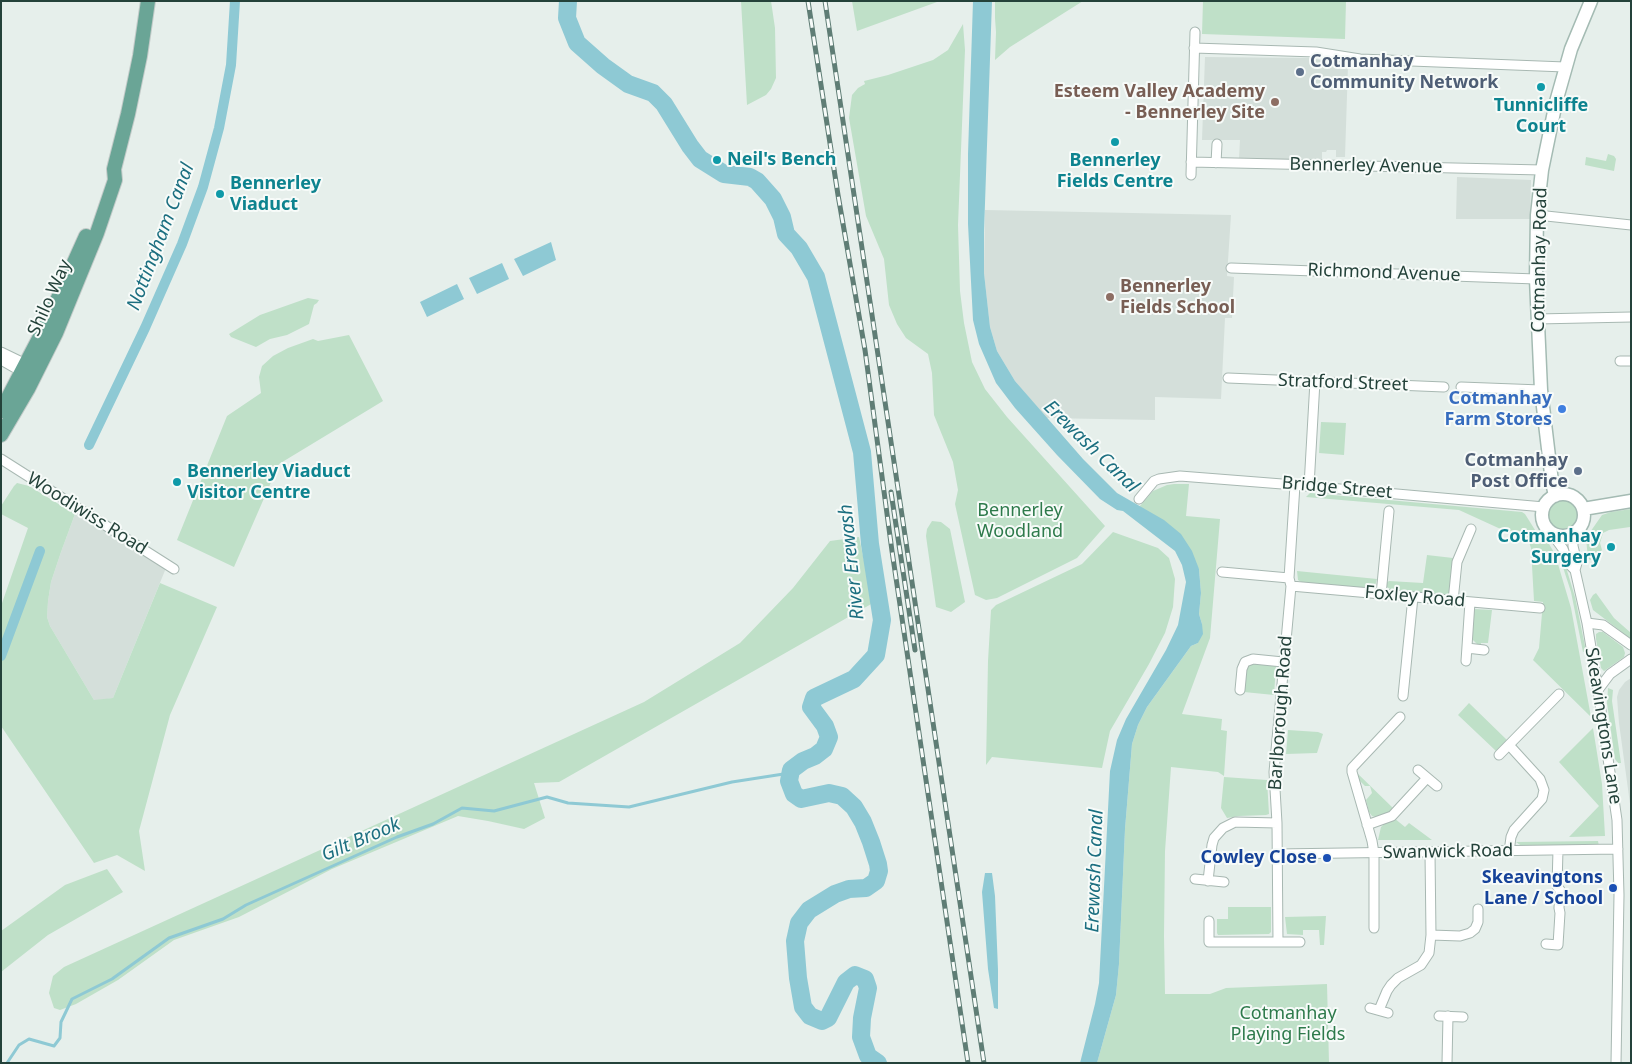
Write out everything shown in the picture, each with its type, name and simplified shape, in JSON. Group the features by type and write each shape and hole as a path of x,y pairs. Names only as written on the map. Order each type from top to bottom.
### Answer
{"main road":[{"name":"Shilo Way","path":"1,435 74,267 89,230 106,177 114,169 140,56 148,1"},
{"name":"Shilo Way","path":"1,411 30,371"}],"street":[{"name":"Cotmanhay Road","path":"1555,496 1541,390 1536,279 1537,215 1542,170 1556,102 1565,67 1591,1"},
{"path":"1190,175 1195,32"},
{"path":"1194,48 1316,52 1360,59 1565,67"},
{"path":"1216,163 1217,144"},
{"name":"Bennerley Avenue","path":"1191,162 1542,170"},
{"path":"1537,215 1631,224"},
{"name":"Richmond Avenue","path":"1231,268 1536,279"},
{"path":"1538,319 1631,317"},
{"path":"1,352 30,371"},
{"path":"1,360 30,371"},
{"path":"1620,361 1631,361"},
{"name":"Stratford Street","path":"1228,378 1242,374 1315,381 1444,387"},
{"path":"1309,486 1315,381"},
{"path":"1461,388 1541,390"},
{"name":"Woodiwiss Road","path":"1,459 174,569"},
{"name":"Bridge Street","path":"1138,499 1154,481 1168,477 1189,476 1544,507"},
{"name":"Barlborough Road","path":"1278,942 1277,823 1274,772 1290,582 1295,485"},
{"path":"1565,494 1574,497 1583,509 1582,522 1573,533 1565,536 1560,535 1550,531 1543,522 1542,512 1544,507 1548,500 1555,496 1565,494"},
{"path":"1583,509 1631,501"},
{"path":"1381,595 1389,511"},
{"path":"1453,601 1457,562 1471,529"},
{"name":"Skeavingtons Lane","path":"1550,531 1563,549 1569,564 1575,570"},
{"name":"Skeavingtons Lane","path":"1573,533 1575,570 1598,690 1613,784 1618,849 1619,903 1616,1063"},
{"name":"Foxley Road","path":"1222,572 1381,595 1540,608"},
{"path":"1403,696 1400,685 1413,597"},
{"path":"1466,661 1470,602"},
{"path":"1586,623 1603,625 1631,646"},
{"path":"1467,648 1484,650"},
{"path":"1240,690 1242,669 1246,662 1253,659 1283,662"},
{"path":"1598,690 1610,674 1631,659"},
{"path":"1499,755 1558,694"},
{"path":"1375,928 1374,853 1363,792 1352,772 1352,768 1400,718"},
{"path":"1509,745 1540,779 1544,790 1542,799 1514,830 1509,852"},
{"path":"1418,770 1437,786"},
{"path":"1368,825 1392,816 1427,778"},
{"path":"1208,881 1212,845 1214,838 1223,828 1235,822 1277,823"},
{"name":"Swanwick Road","path":"1277,854 1618,849"},
{"path":"1546,944 1558,945 1560,890 1557,886 1558,850"},
{"path":"1388,1013 1374,1009 1395,982 1405,973 1421,965 1429,953 1431,935 1430,853"},
{"path":"1195,879 1224,882"},
{"path":"1431,935 1460,936 1470,933 1475,929 1478,922 1478,908"},
{"path":"1209,920 1209,942 1300,942"},
{"path":"1447,1063 1443,1016 1463,1016"}],"shaded area":[{"name":"Esteem Valley Academy - Bennerley Site","path":"1205,57 1310,58 1348,65 1345,157 1336,157 1336,150 1327,150 1322,152 1322,160 1239,159 1240,140 1202,140"},
{"path":"1457,177 1531,180 1530,219 1456,219"},
{"name":"Bennerley Fields School","path":"985,210 1231,215 1227,276 1234,277 1232,318 1225,318 1221,399 1155,397 1155,420 1046,418 1015,381 997,351 990,327 984,273"},
{"path":"75,514 166,568 113,698 94,700 50,626 47,617 51,582"},
{"path":"1631,678 1631,811 1617,697 1619,690"}],"green space":[{"path":"741,1 771,1 775,28 776,78 766,95 747,105"},
{"path":"852,1 951,1 937,2 857,31"},
{"path":"995,1 1083,1 1010,47 995,60"},
{"path":"1203,1 1346,1 1345,39 1202,34"},
{"name":"Bennerley Woodland","path":"963,24 965,50 958,225 960,291 972,362 985,389 1007,417 1105,526 1077,558 997,598 986,600 975,595 955,504 958,490 953,462 934,415 932,373 928,354 906,338 897,324 889,305 884,259 866,216 849,118 852,95 865,84 864,81 933,60 948,50"},
{"path":"1608,154 1616,159 1614,171 1585,165 1586,157 1606,161"},
{"path":"308,298 319,300 314,305 309,324 287,335 270,339 256,347 231,337 229,334 260,315"},
{"path":"349,335 383,401 279,464 234,567 177,540 227,416 261,393 259,377 262,366 273,356 288,348 313,339 318,341"},
{"path":"1321,422 1346,423 1344,455 1319,453"},
{"path":"17,483 29,486 75,514 51,582 47,617 50,626 94,700 113,698 160,583 217,607 170,715 139,831 145,871 117,855 94,863 1,726 1,606 28,528 1,514 1,506"},
{"name":"Cotmanhay Playing Fields","path":"1174,484 1189,484 1186,516 1220,519 1210,638 1182,714 1222,719 1221,730 1227,731 1224,776 1218,772 1171,767 1165,851 1165,994 1210,994 1226,988 1327,984 1329,1063 1097,1063 1116,995 1125,829 1132,744 1138,725 1147,707 1191,646 1198,643 1202,624 1199,614 1201,593 1199,569 1147,512 1139,507 1153,491"},
{"path":"1310,493 1522,512 1525,514 1535,530 1549,544 1555,554 1571,608 1591,717 1533,660 1539,648 1543,602 1534,601 1529,542 1459,510 1306,497"},
{"path":"1563,499 1569,500 1574,504 1578,509 1578,521 1574,526 1569,530 1563,531 1557,530 1552,526 1548,521 1547,515 1548,509 1552,504 1557,500"},
{"path":"1631,509 1630,527 1609,530 1603,533 1600,543 1602,550 1598,557 1595,561 1588,559 1586,538 1602,515"},
{"path":"932,521 941,522 950,529 965,602 951,612 936,607 926,536 927,529"},
{"path":"1113,532 1158,548 1169,558 1175,579 1173,607 1165,633 1110,731 1102,768 992,757 986,765 991,610 996,605 1082,564"},
{"path":"859,537 873,603 559,782 534,783 545,818 524,829 458,816 332,869 239,917 174,940 118,980 76,1004 60,1010 54,1008 49,993 53,976 64,967 644,702 740,643 793,588 830,541"},
{"path":"1562,554 1575,597 1586,651 1583,652 1571,592 1559,555"},
{"path":"1427,555 1453,558 1450,595 1393,591 1387,587 1386,583 1389,581 1423,583"},
{"path":"1297,571 1377,579 1374,589 1301,582 1298,580"},
{"path":"1596,593 1614,618 1631,633 1631,639 1593,610 1590,600"},
{"path":"1474,609 1492,610 1488,643 1477,644 1471,638"},
{"path":"1603,632 1623,647 1625,653 1624,657 1604,671 1601,668 1596,639 1596,634"},
{"path":"1252,663 1276,666 1274,695 1244,692 1246,669"},
{"path":"1608,688 1613,690 1612,701 1621,763 1618,763 1615,759 1607,703"},
{"path":"1469,703 1507,740 1496,751 1458,715"},
{"path":"1593,728 1602,784 1605,836 1569,837 1599,806 1559,762"},
{"path":"1288,730 1323,734 1317,753 1286,754"},
{"path":"1354,770 1394,809 1387,815 1372,816 1366,800 1372,793 1370,786 1365,786 1360,781 1357,781"},
{"path":"1224,777 1267,780 1269,814 1227,818 1221,808"},
{"path":"1394,818 1405,827 1409,823 1432,840 1378,840 1381,827"},
{"path":"1598,841 1599,846 1523,847 1516,842"},
{"path":"107,869 123,892 48,935 1,972 1,931 65,885"},
{"path":"1228,907 1271,907 1271,932 1269,934 1218,935 1217,919 1228,919"},
{"path":"1326,916 1324,945 1320,945 1319,930 1303,930 1303,935 1287,934 1285,917"}],"water":[{"path":"973,1 992,1 984,273 990,327 997,351 1015,381 1083,459 1117,493 1164,520 1181,534 1192,551 1199,569 1201,593 1199,614 1203,634 1198,643 1191,646 1147,707 1138,725 1132,744 1125,829 1116,995 1097,1063 1080,1063 1099,983 1110,771 1117,740 1126,719 1166,650 1178,625 1186,582 1182,565 1175,551 1123,511 1117,510 1100,499 1015,408 996,383 979,344 973,320 968,224 968,154"},
{"path":"551,242 556,260 523,276 514,259"},
{"path":"502,263 509,279 477,294 469,278"},
{"path":"457,284 464,299 427,317 420,302"},
{"path":"985,873 992,873 995,896 998,1009 994,1008 988,969 982,892"}],"waterway":[{"name":"Nottingham Canal","path":"89,445 145,328 182,244 203,187 219,128 231,65 235,1"},
{"name":"River Erewash","path":"568,1 567,18 577,43 603,66 628,84 653,93 664,104 700,159 724,174 750,177 757,181 773,199 782,217 786,234 799,248 816,277 862,452 870,544 882,620 876,655 854,679 814,698 811,707 825,726 829,737 824,749 791,770 789,781 794,794 801,799 829,793 842,796 854,807 863,822 871,842 879,871 876,881 866,888 849,889 835,894 809,910 799,923 795,941 803,1007 810,1016 822,1021 828,1018 846,982 855,975 865,979 868,988 862,1018 861,1037 868,1056 878,1063"},
{"name":"Nottingham Canal","path":"1,656 40,551"},
{"name":"Gilt Brook","path":"7,1063 19,1045 29,1039 54,1046 60,1038 61,1022 72,999 112,979 169,938 223,919 246,905 397,837 433,824 462,808 494,811 547,797 568,803 629,807 732,782 790,773"}],"railway":[{"path":"808,1 838,195 865,350 892,551 968,1063"},
{"path":"825,1 984,1063"},
{"path":"891,492 915,650"}],"place":[{"name":"Cotmanhay Community Network","path":"1300,72"},
{"name":"Tunnicliffe Court","path":"1541,87"},
{"name":"Esteem Valley Academy - Bennerley Site","path":"1275,102"},
{"name":"Bennerley Fields Centre","path":"1115,142"},
{"name":"Neil's Bench","path":"717,160"},
{"name":"Bennerley Viaduct","path":"220,194"},
{"name":"Bennerley Fields School","path":"1110,297"},
{"name":"Cotmanhay Farm Stores","path":"1562,409"},
{"name":"Cotmanhay Post Office","path":"1578,471"},
{"name":"Bennerley Viaduct Visitor Centre","path":"177,482"},
{"name":"Cotmanhay Surgery","path":"1611,547"},
{"name":"Cowley Close","path":"1327,858"},
{"name":"Skeavingtons Lane / School","path":"1613,888"}],"water label":[{"name":"Erewash Canal","path":"1091,447"},
{"name":"Erewash Canal","path":"1095,871"}]}
